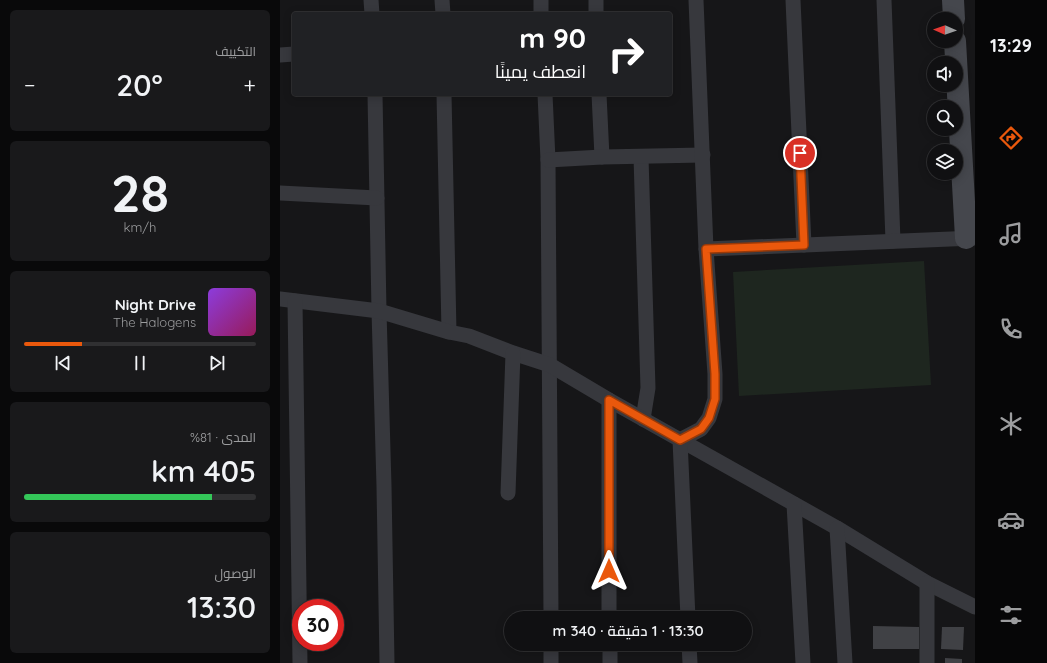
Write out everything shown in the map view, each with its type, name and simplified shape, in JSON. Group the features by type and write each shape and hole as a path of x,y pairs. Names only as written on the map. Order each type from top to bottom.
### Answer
{"street":[{"path":"371,0 372,12"},
{"path":"442,0 443,12"},
{"path":"541,0 541,12"},
{"path":"596,0 596,12"},
{"path":"680,440 701,429 709,418 715,399 715,374 706,249 696,0"},
{"path":"793,0 804,245"},
{"path":"884,0 893,241"},
{"path":"953,0 954,12"},
{"path":"706,249 970,238 956,48"},
{"path":"280,54 292,54"},
{"path":"375,96 387,663"},
{"path":"444,96 449,332"},
{"path":"545,96 548,160 550,365 550,611"},
{"path":"599,96 602,157"},
{"path":"548,160 602,157 702,155"},
{"path":"641,156 648,388 643,419"},
{"path":"280,193 377,198"},
{"path":"280,299 379,311 449,332 469,336 550,365 609,400 837,528 927,583 975,607"},
{"path":"295,301 300,663"},
{"path":"508,493 513,353"},
{"path":"609,400 609,611"},
{"path":"680,440 688,611"},
{"path":"794,504 803,663"},
{"path":"837,528 845,663"},
{"path":"927,583 927,663"},
{"path":"551,651 551,663"},
{"path":"610,651 610,663"},
{"path":"689,651 690,663"}],"shaded area":[{"path":"924,261 931,385 739,396 733,272"}],"building":[{"path":"873,626 919,627 919,649 873,649"},
{"path":"942,627 964,627 963,650 941,649"},
{"path":"945,658 962,659 962,663 945,663"}],"route":[{"path":"609,571 609,400 680,440 701,429 709,418 715,399 715,374 706,249 804,245 800,153"}]}
